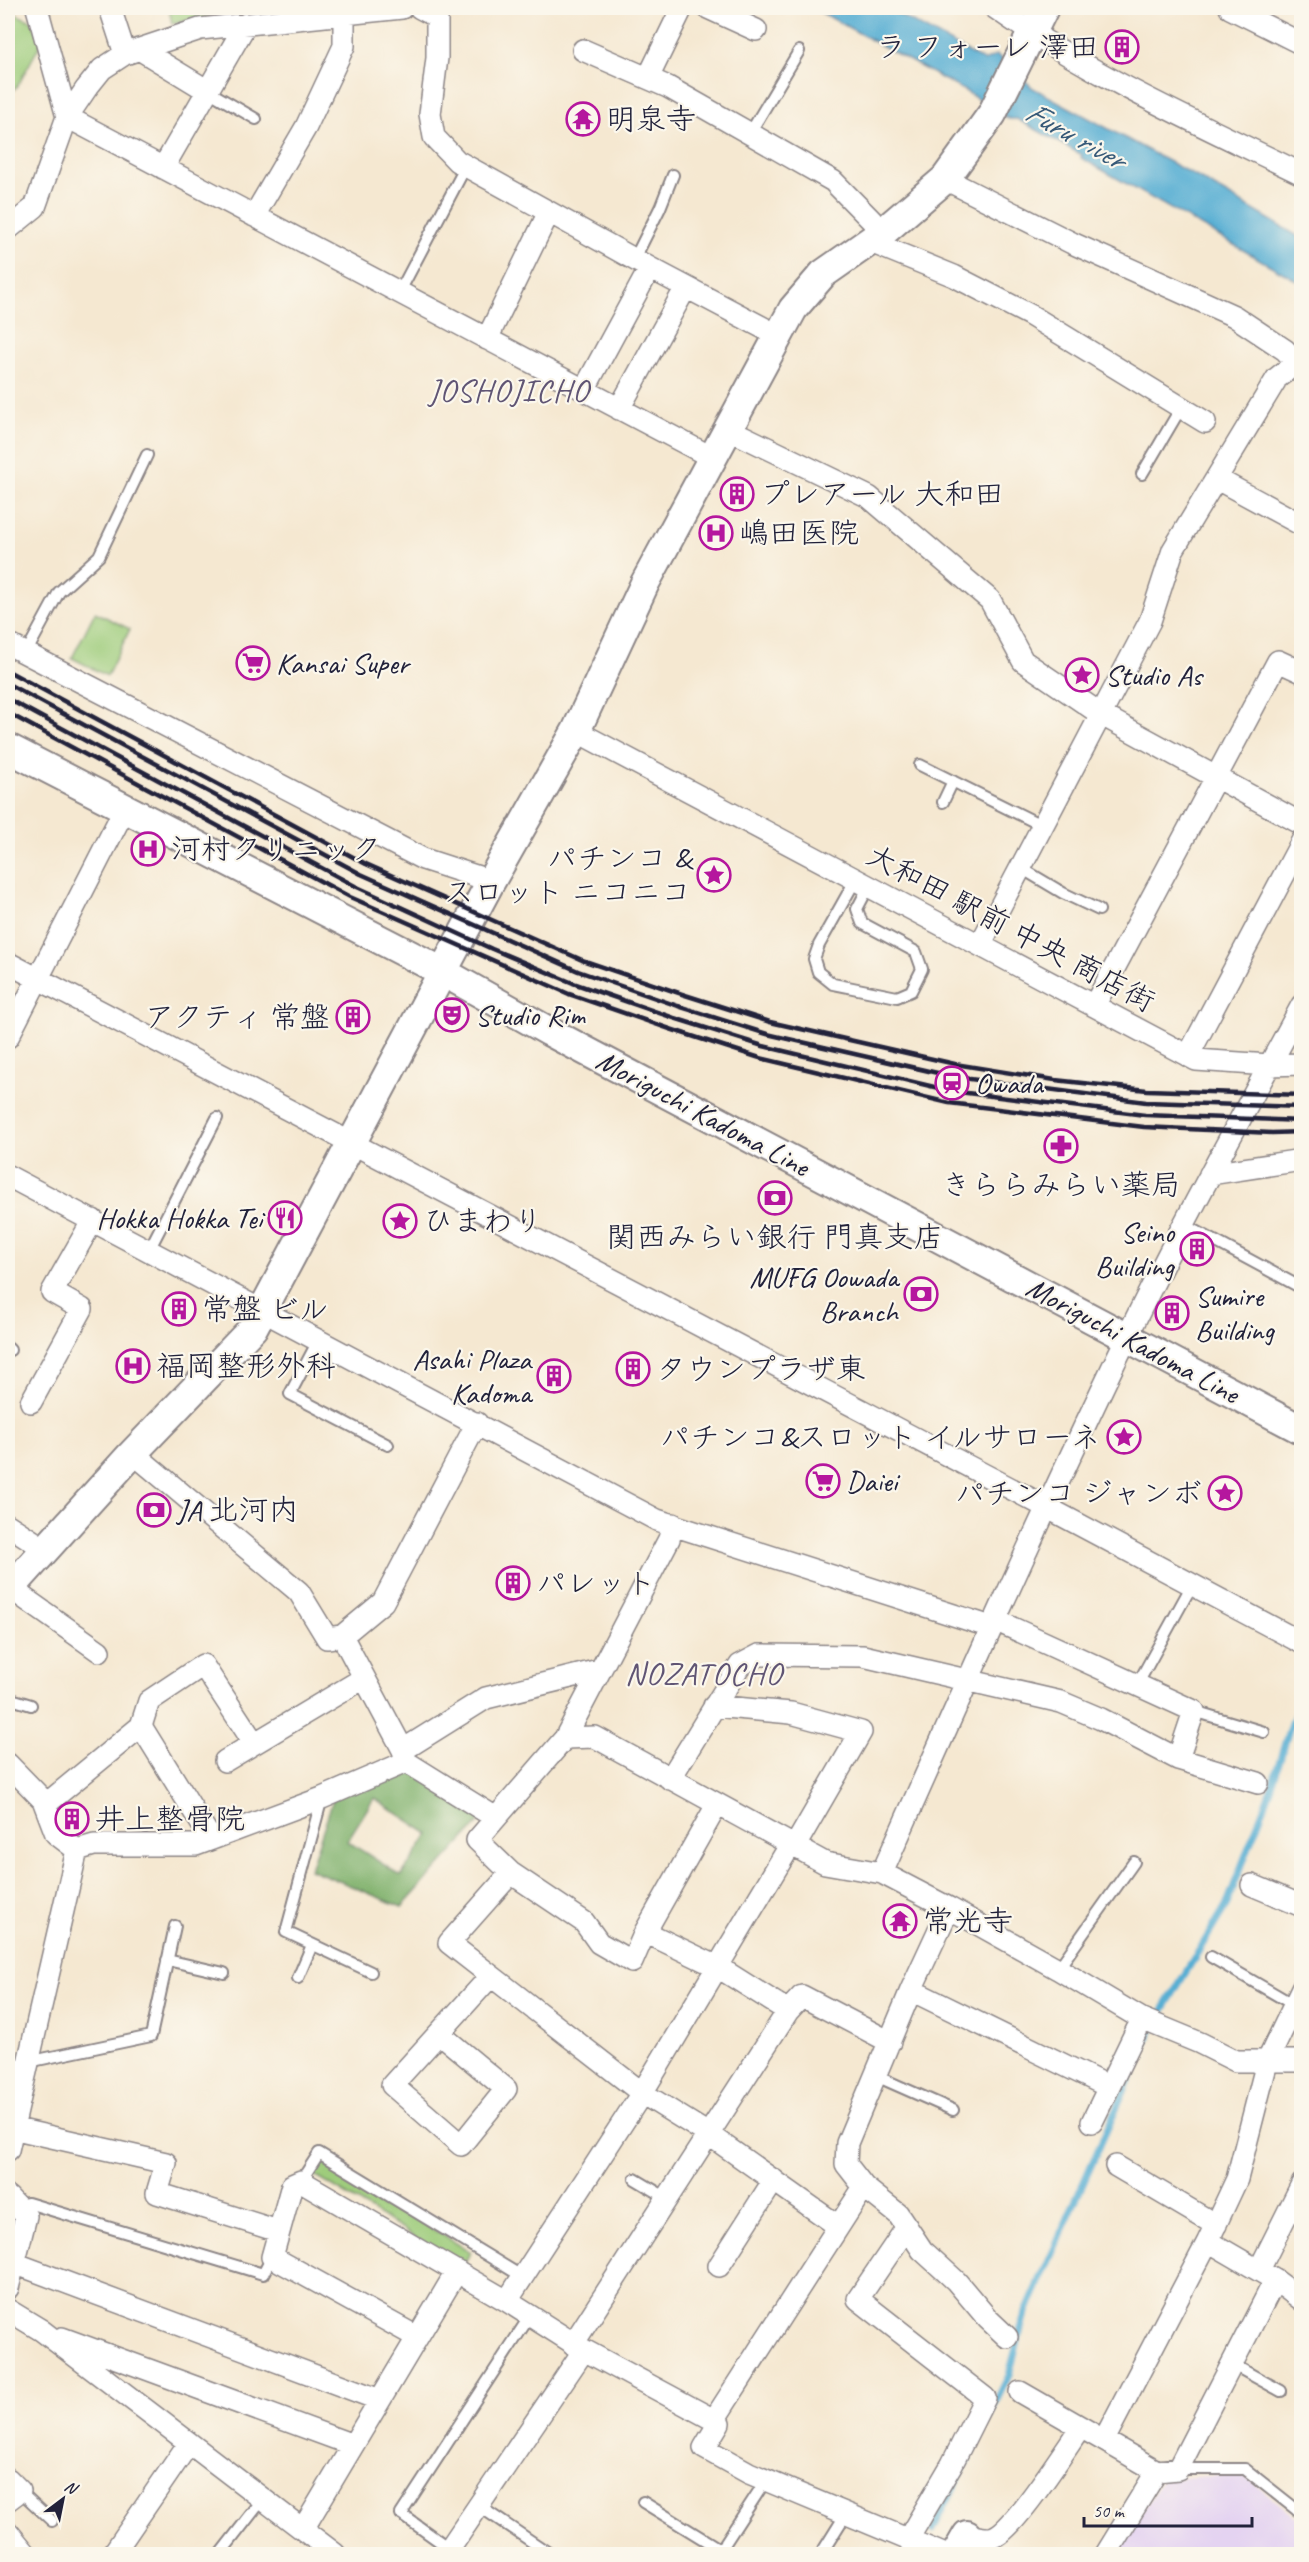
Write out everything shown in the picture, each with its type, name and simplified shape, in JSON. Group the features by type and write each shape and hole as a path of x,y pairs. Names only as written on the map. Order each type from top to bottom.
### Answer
{"street":[{"path":"37,8 67,117 713,458"},
{"path":"110,8 132,52 208,91"},
{"path":"8,229 35,207 67,117 86,89 102,69 132,52 200,29 222,17 246,24 402,8"},
{"path":"420,8 436,17 437,58 430,114 434,137 457,161 642,264 777,335"},
{"path":"648,78 682,8"},
{"path":"708,8 756,30"},
{"path":"995,8 1032,34 1109,80 1302,174"},
{"path":"99,1651 9,1590 133,1453 253,1328 491,881 576,730 645,583 777,335 793,309 823,274 876,236 945,179 992,114 1044,8"},
{"path":"1230,8 1302,44"},
{"path":"254,216 306,127 344,46 344,14"},
{"path":"163,168 246,24"},
{"path":"582,50 668,87 833,181 876,236 1030,315 1205,422"},
{"path":"945,179 1072,243 1234,316 1285,350 1299,365 1277,378 1173,550 1150,621 980,945"},
{"path":"487,339 549,212"},
{"path":"584,390 642,264"},
{"path":"620,409 686,287"},
{"path":"728,429 869,497 990,600 1023,661 1102,715 1302,824"},
{"path":"1217,479 1302,525"},
{"path":"17,649 423,859 491,881"},
{"path":"1094,1006 1278,661 1302,672"},
{"name":"大和田 駅前 中央 商店街","path":"576,730 1196,1060 1269,1065 1302,1064"},
{"name":"Moriguchi Kadoma Line","path":"8,748 442,972 550,1032 1302,1430"},
{"path":"8,1037 125,808"},
{"path":"1188,1056 1302,841"},
{"path":"8,963 1302,1643"},
{"path":"882,1874 993,1624 1127,1337 1183,1224 1302,1005"},
{"path":"1210,1174 1302,1160"},
{"path":"8,1176 657,1520 993,1624 1194,1711 1178,1759"},
{"path":"32,1402 82,1309 52,1292 93,1220"},
{"path":"133,1453 298,1592 327,1638 342,1636 383,1602 477,1423"},
{"path":"673,1524 669,1539 565,1738 477,1840 511,1874 584,1922 599,1943 632,1962 645,1932 717,1805"},
{"path":"8,1525 45,1549"},
{"path":"342,1636 404,1756 496,1818"},
{"path":"670,1779 740,1665 759,1655 863,1656 1061,1702 1101,1719 1178,1759 1258,1783"},
{"path":"45,1805 141,1726 149,1701 202,1665 254,1743"},
{"path":"77,1850 94,1845 196,1845 322,1798 404,1756 486,1698 599,1670"},
{"path":"225,1761 364,1678"},
{"path":"507,2301 642,2093 861,1732 791,1713 714,1706"},
{"path":"141,1726 211,1839"},
{"path":"565,1738 595,1737 825,1863 882,1874 949,1908 1150,2022 1236,2061 1302,2061"},
{"path":"9,1769 43,1800 56,1834 77,1850"},
{"path":"77,1850 9,2139 166,2163 157,2193 278,2230"},
{"path":"511,1874 449,1943 642,2093 708,2134 838,2226"},
{"path":"1252,1885 1302,1906"},
{"path":"949,1908 911,1990 847,2143 846,2164 864,2187 898,2214 922,2250 956,2281 988,2319 1007,2337"},
{"path":"645,1932 718,1967 788,2011"},
{"path":"440,2034 506,2089 461,2145 392,2085 490,1977"},
{"path":"911,1990 1109,2087"},
{"path":"448,2552 579,2347 667,2198 788,2011 802,1996 890,2042"},
{"path":"1104,2440 1212,2233 1237,2179 1267,2062 1298,1997"},
{"path":"1092,2122 1109,2087 1150,2022"},
{"path":"1116,2166 1302,2300"},
{"path":"719,2266 774,2180"},
{"path":"417,2337 272,2257 292,2185 301,2181 457,2271 579,2347 719,2423 704,2448 766,2480 943,2554"},
{"path":"1106,2554 1168,2470 1232,2364 1302,2184"},
{"path":"714,2420 864,2187"},
{"path":"8,2288 26,2216 11,2201"},
{"path":"907,2227 858,2300 985,2398 952,2464 908,2540"},
{"path":"14,2263 380,2400"},
{"path":"303,2529 457,2271"},
{"path":"8,2310 41,2330 335,2554"},
{"path":"41,2330 353,2445"},
{"path":"1020,2392 1104,2440 1168,2470"},
{"path":"962,2545 1001,2534 1037,2491 1081,2427"},
{"path":"115,2554 189,2443"},
{"path":"8,2532 26,2554"}],"lane":[{"path":"750,133 799,51"},
{"path":"208,91 256,119"},
{"path":"399,292 466,166"},
{"path":"642,264 673,175"},
{"path":"1142,474 1182,406"},
{"path":"17,649 59,592 99,556 147,455"},
{"path":"920,765 1043,826"},
{"path":"944,802 953,781"},
{"path":"1022,867 1063,893 1099,910"},
{"path":"863,883 857,909 862,923 916,952 922,969 911,991 897,997 833,984 818,972 816,966 814,959 819,945 863,883"},
{"path":"149,1250 217,1118"},
{"path":"1183,1224 1298,1286"},
{"path":"318,1339 290,1394 388,1445"},
{"path":"1137,1685 1192,1585"},
{"path":"8,1698 31,1705"},
{"path":"1194,1711 1264,1732"},
{"path":"322,1798 286,1932 371,1972"},
{"path":"1058,1969 1134,1862"},
{"path":"28,2062 151,2036 175,1926"},
{"path":"298,1978 312,1945"},
{"path":"1211,1957 1298,1997"},
{"path":"167,1960 224,1973"},
{"path":"876,2076 953,2110"},
{"path":"301,2181 319,2153 523,2277"},
{"path":"635,2179 667,2198"},
{"path":"11,2201 28,2203 263,2274 272,2257"},
{"path":"448,2552 401,2514 530,2316"},
{"path":"1232,2364 1281,2391"},
{"path":"1168,2470 1245,2469 1302,2514"},
{"path":"643,2502 719,2552 766,2480"},
{"path":"12,2490 52,2521"},
{"path":"220,2554 263,2499"},
{"path":"479,2506 545,2553"},
{"path":"821,2554 846,2514"}],"shaded area":[{"path":"1243,2474 1301,2521 1301,2554 1115,2554 1163,2479"}],"green space":[{"path":"169,8 217,8 218,14 172,24"},
{"path":"8,13 34,22 41,43 17,87 8,94"},
{"path":"95,612 130,629 107,676 72,658"},
{"path":"397,1770 416,1772 483,1818 402,1907 310,1869 334,1796","holes":["374,1798 429,1834 401,1876 347,1841"]},
{"path":"320,2161 471,2252 462,2266 312,2174"}],"water":[{"name":"Furu river","path":"813,8 887,8 984,61 997,55 1033,88 1199,178 1301,238 1301,283 1081,158 1082,155 1017,119 1009,119 965,91"}],"waterway":[{"path":"933,2530 1009,2375 1024,2317 1151,2030 1227,1904 1271,1789 1291,1723 1302,1707"}],"railway":[{"path":"8,671 366,864 582,960 682,994 770,1022 955,1064 1055,1080 1147,1090 1302,1095"},
{"path":"8,684 361,874 578,971 678,1006 767,1034 955,1077 1146,1102 1302,1107"},
{"path":"8,699 355,886 492,949 573,983 674,1018 763,1046 951,1091 1145,1115 1302,1121"},
{"path":"8,713 350,897 569,994 670,1029 760,1058 949,1103 1144,1127 1272,1133 1302,1132"}],"place":[{"name":"ラ フォーレ 澤田","path":"1122,47"},
{"name":"明泉寺","path":"583,119"},
{"name":"プレアール 大和田","path":"737,494"},
{"name":"嶋田医院","path":"716,533"},
{"name":"Kansai Super","path":"253,663"},
{"name":"Studio As","path":"1082,675"},
{"name":"河村クリニック","path":"148,849"},
{"name":"パチンコ & スロット ニコニコ","path":"714,875"},
{"name":"Studio Rim","path":"452,1015"},
{"name":"アクティ 常盤","path":"353,1017"},
{"name":"Owada","path":"952,1083"},
{"name":"きららみらい薬局","path":"1061,1146"},
{"name":"関西みらい銀行 門真支店","path":"775,1198"},
{"name":"Hokka Hokka Tei","path":"285,1218"},
{"name":"ひまわり","path":"400,1221"},
{"name":"Seino Building","path":"1197,1249"},
{"name":"MUFG Oowada Branch","path":"921,1294"},
{"name":"常盤 ビル","path":"179,1309"},
{"name":"Sumire Building","path":"1172,1313"},
{"name":"福岡整形外科","path":"133,1366"},
{"name":"タウンプラザ東","path":"633,1369"},
{"name":"Asahi Plaza Kadoma","path":"554,1376"},
{"name":"パチンコ&スロット イルサローネ","path":"1124,1437"},
{"name":"Daiei","path":"823,1481"},
{"name":"パチンコ ジャンボ","path":"1225,1493"},
{"name":"JA 北河内","path":"154,1510"},
{"name":"パレット","path":"513,1583"},
{"name":"井上整骨院","path":"72,1819"},
{"name":"常光寺","path":"900,1921"}],"district":[{"name":"JOSHOJICHO","path":"509,390"},
{"name":"NOZATOCHO","path":"704,1673"}]}
